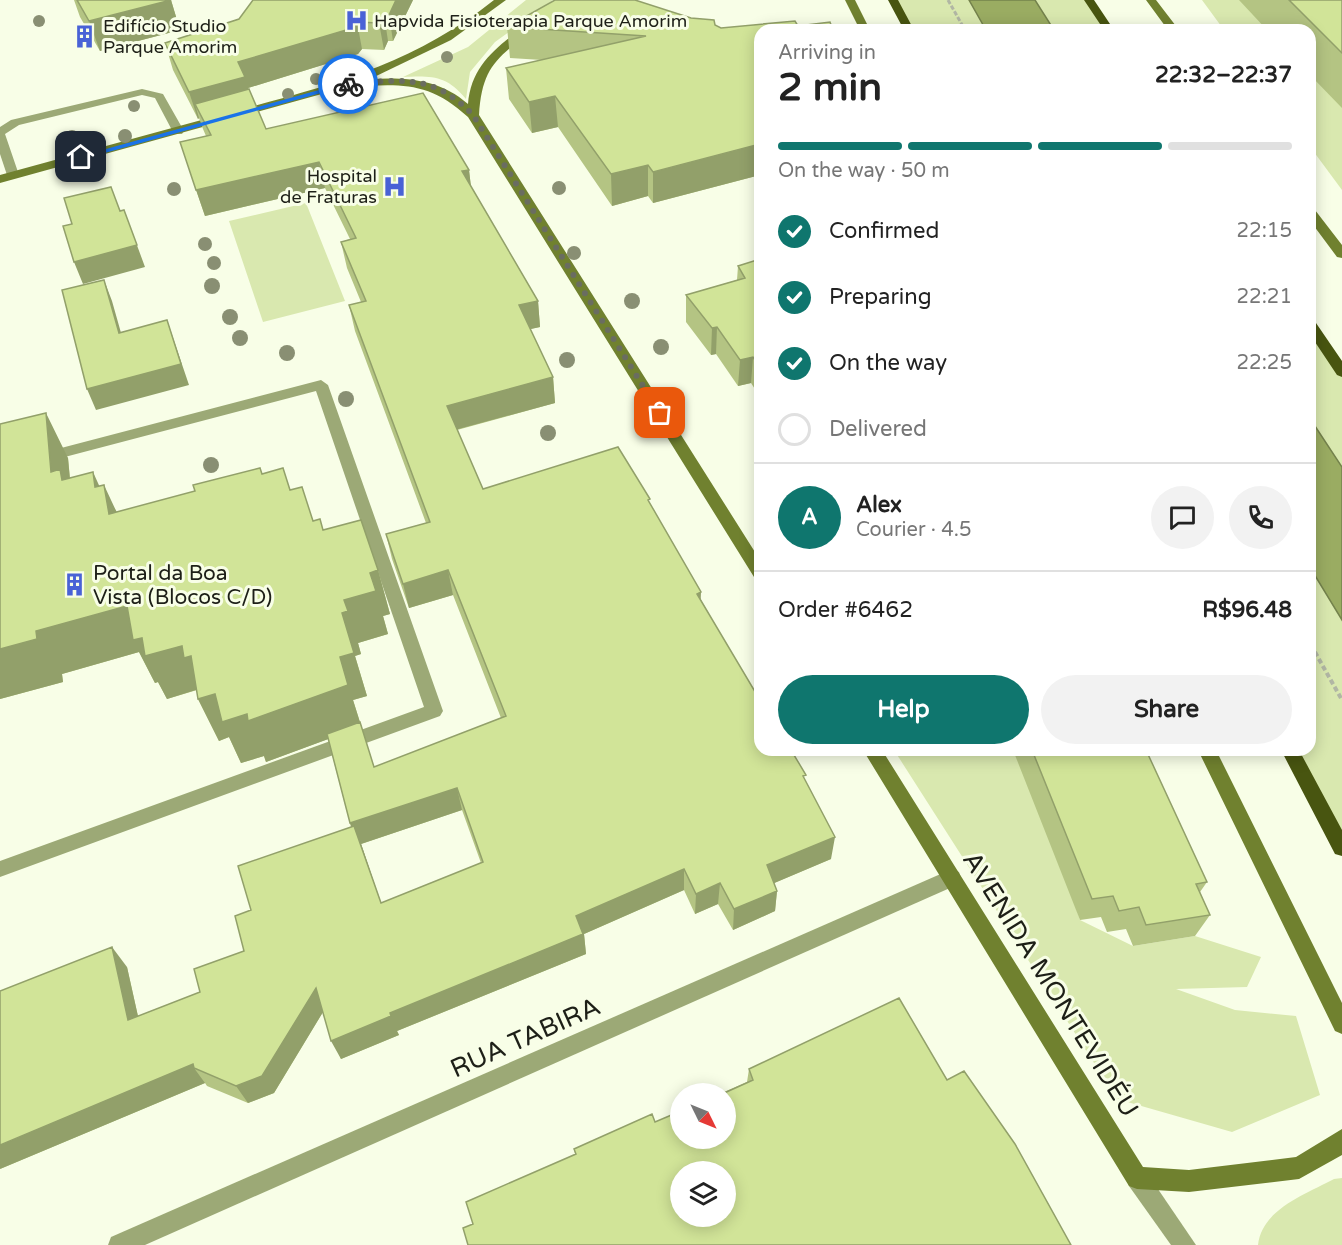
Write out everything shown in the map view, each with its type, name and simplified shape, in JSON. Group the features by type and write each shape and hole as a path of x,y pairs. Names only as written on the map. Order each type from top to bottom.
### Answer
{"highway":[{"path":"893,0 906,24"},
{"path":"1089,0 1105,24"},
{"path":"1316,333 1342,372"},
{"path":"1293,756 1342,848"}],"main road":[{"path":"0,179 347,84 398,65 430,49 501,0"},
{"path":"850,0 863,24"},
{"path":"1151,0 1169,24"},
{"path":"473,115 474,87 482,68 492,55 538,21"},
{"path":"347,84 394,81 421,83 441,88 457,98 473,115 754,563"},
{"path":"1316,220 1342,254"},
{"name":"AVENIDA MONTEVIDÉU","path":"876,756 1137,1178"},
{"path":"1209,756 1342,1024"},
{"path":"1137,1178 1189,1181 1299,1168 1335,1148 1342,1140"}],"street":[{"path":"13,175 0,134 15,122 142,92 159,96 178,131"},
{"path":"0,469 321,385 434,711 0,869"},
{"name":"RUA TABIRA","path":"119,1245 952,878"},
{"name":"AVENIDA MONTEVIDÉU","path":"1137,1178 1185,1245"}],"path":[{"path":"948,0 962,24"},
{"path":"1316,654 1342,700"}],"shaded area":[{"path":"526,0 553,0 495,42 470,72 466,99 445,81 430,77 403,77 468,47"},
{"path":"893,0 1089,0 1105,24 906,24"},
{"path":"969,0 1035,0 1050,24 983,24"},
{"path":"1202,0 1342,0 1342,190 1316,155 1316,24 1220,24"},
{"path":"306,203 345,301 263,322 229,221"},
{"path":"1316,333 1342,372 1342,848 1293,756 1316,756"},
{"path":"1316,428 1342,467 1342,620 1316,577"},
{"path":"898,756 1019,756 1027,762 1080,920 1133,946 1195,936 1261,957 1247,987 1176,989 1235,1010 1296,1016 1320,1095 1232,1132 1117,1099"},
{"path":"1342,1178 1342,1245 1258,1245 1261,1232 1276,1212 1334,1179"}],"building":[{"path":"77,0 171,0 89,21"},
{"path":"253,0 396,0 389,15 384,14 379,23 357,22 353,28 238,62 245,77 189,92 165,43 239,19"},
{"path":"555,0 635,0 691,18 714,20 715,25 721,28 754,25 754,146 653,172 648,165 611,174 555,96 529,102 506,68 646,36 507,27"},
{"path":"1289,0 1342,0 1342,53 1316,27 1316,24 1313,24"},
{"path":"795,21 797,24 763,24"},
{"path":"249,89 266,129 423,93 469,170 462,171 538,301 519,305 553,377 447,406 483,489 618,447 650,499 648,500 701,592 697,594 754,690 754,756 795,756 835,837 767,865 777,891 734,909 720,883 696,894 684,869 576,916 583,934 390,1013 391,1016 331,1041 316,988 262,1076 236,1086 194,1068 193,1064 0,1145 0,991 112,947 128,1020 200,992 194,969 244,951 235,916 251,910 238,866 354,826 381,903 483,862 457,788 350,823 327,734 360,722 374,767 506,716 448,570 403,584 386,534 430,522 349,305 366,301 341,242 356,238 319,162 196,190 180,142 211,135 195,104"},
{"path":"111,187 120,211 124,210 137,245 74,262 63,226 72,224 64,198"},
{"path":"754,261 754,359 740,360 717,327 712,328 686,295 745,278 738,266"},
{"path":"104,280 119,333 167,320 181,364 87,389 62,290"},
{"path":"46,413 51,472 60,469 62,480 93,472 95,487 104,485 109,514 195,491 193,485 260,468 262,474 283,468 290,490 302,487 313,521 320,519 323,530 361,520 378,570 370,573 376,591 344,600 348,611 342,613 354,653 340,657 348,685 248,721 247,714 222,722 215,694 198,699 191,656 184,658 182,646 145,656 142,638 133,640 127,606 36,631 37,639 0,649 0,424"},
{"path":"1034,756 1149,756 1207,882 1196,884 1210,915 1146,925 1139,907 1119,911 1113,896 1092,899"},
{"path":"899,998 947,1080 964,1071 1015,1144 1071,1245 468,1245 463,1228 473,1224 466,1202 576,1154 574,1149 652,1114 655,1122 670,1116 670,1149 736,1149 736,1088 753,1080 749,1069"}],"way so far":[{"path":"348,84 394,81 421,83 441,88 457,98 473,115 660,413"}],"place":[{"name":"Hapvida Fisioterapia Parque Amorim","path":"356,21"},
{"name":"Edifício Studio Parque Amorim","path":"85,36"},
{"name":"Hospital de Fraturas","path":"395,186"},
{"name":"Portal da Boa Vista (Blocos C/D)","path":"75,585"}],"route":[{"path":"81,157 348,84"}]}
